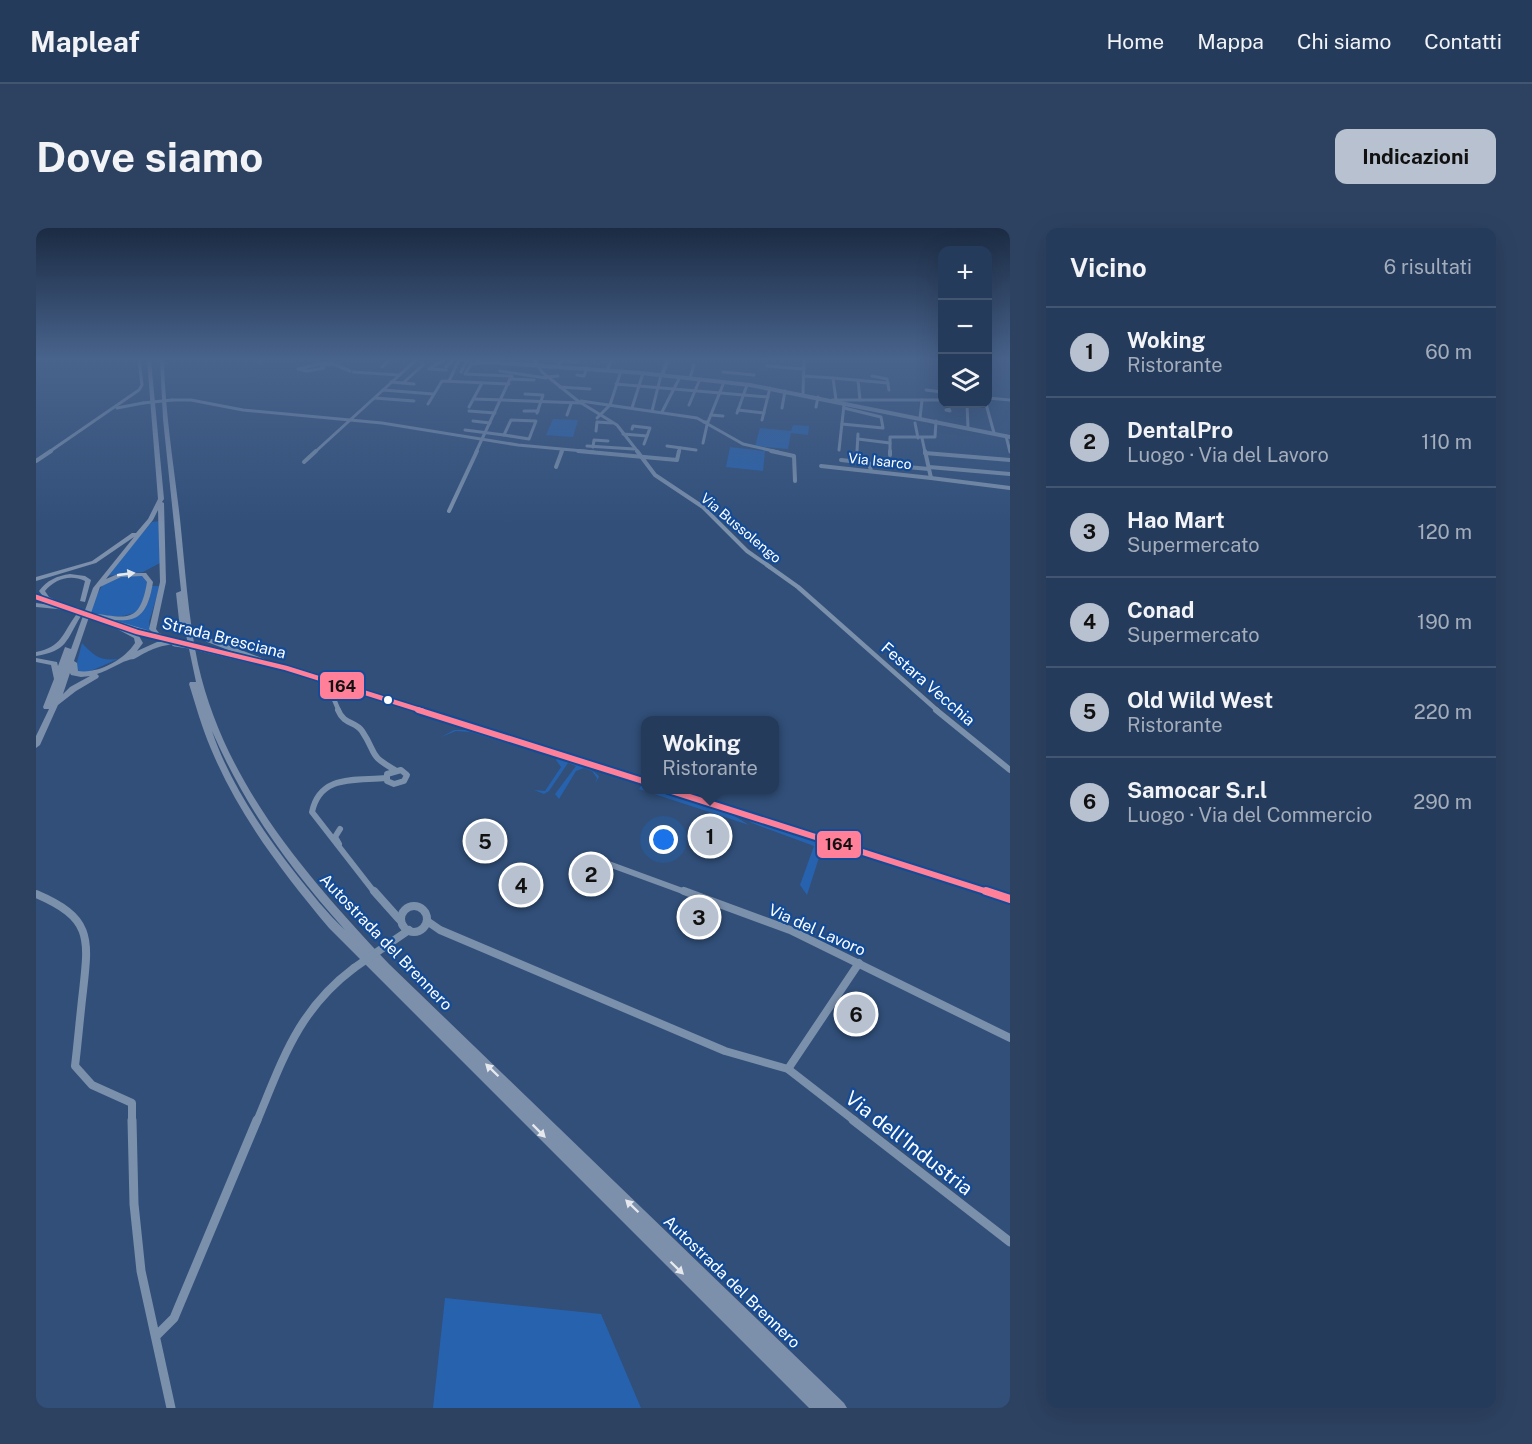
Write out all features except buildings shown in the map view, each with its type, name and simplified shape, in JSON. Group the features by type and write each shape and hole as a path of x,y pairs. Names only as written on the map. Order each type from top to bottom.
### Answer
{"highway":[{"path":"83,602 97,576 136,533 156,503 151,415"},
{"path":"153,415 161,499 163,582 152,629 157,634 189,645"},
{"name":"Autostrada del Brennero","path":"165,415 181,615 193,683 215,750 241,801 278,858 369,963 820,1408"},
{"name":"Autostrada del Brennero","path":"166,415 188,619 200,685 220,745 277,843 315,892 385,967 839,1408"},
{"path":"91,615 103,577 151,519 161,499"},
{"path":"36,579 94,562 136,533"},
{"path":"36,730 50,699 78,616 83,602 88,580 81,576 62,577 48,583 42,591 47,598 78,616 120,618 141,612 148,601 149,578 144,574 132,573 109,579 98,588 91,615"},
{"path":"36,605 62,607"},
{"path":"78,616 72,670 76,675 83,675 125,658 139,646 136,637 108,622"},
{"path":"36,654 62,645 78,616"},
{"path":"36,744 64,681 78,616"},
{"path":"50,715 65,696 92,677 156,644 177,642"},
{"path":"36,660 50,662 56,668 50,699"}],"main road":[{"path":"906,415 1008,436"},
{"path":"36,597 62,607"},
{"name":"Strada Bresciana","path":"91,615 177,642"},
{"name":"Strada Bresciana","path":"189,645 275,665 641,782"},
{"path":"684,794 1010,899"}],"street":[{"path":"36,460 103,415"},
{"path":"310,415 481,440 639,457 677,460 680,448"},
{"path":"304,462 356,415"},
{"path":"449,511 494,415"},
{"path":"596,415 615,423"},
{"path":"680,415 706,423 742,444 795,457 795,481"},
{"path":"703,443 706,423 711,415"},
{"path":"712,415 723,416"},
{"path":"762,420 763,415"},
{"path":"839,450 843,415"},
{"path":"842,424 883,428 881,417 873,415"},
{"path":"967,415 968,428"},
{"path":"989,415 994,434"},
{"path":"465,430 503,437 529,439 536,421 511,420 503,437"},
{"path":"856,420 856,425"},
{"name":"Via Isarco","path":"920,438 935,437 936,421"},
{"path":"473,422 490,423"},
{"path":"596,431 597,422 615,423"},
{"name":"Via Bussolengo","path":"615,423 655,475 703,507 747,551 798,587 831,616"},
{"name":"Via Isarco","path":"821,466 932,478 915,423"},
{"path":"632,429 633,426 650,428 644,444"},
{"path":"494,435 498,428"},
{"path":"623,434 647,436"},
{"path":"890,455 892,436 920,438"},
{"path":"1008,436 1010,452"},
{"path":"857,451 858,437 890,443"},
{"path":"593,447 594,440 608,441"},
{"path":"587,446 634,449"},
{"path":"667,446 696,450"},
{"path":"556,467 561,450"},
{"path":"925,453 1010,460"},
{"path":"946,454 948,460"},
{"path":"841,460 869,463 870,471"},
{"path":"907,467 1010,474"},
{"path":"932,478 1010,488"},
{"name":"Festara Vecchia","path":"831,616 900,680 1010,770"},
{"path":"208,640 275,665"},
{"path":"326,681 342,719 361,729 386,776 394,784 406,778 405,772 381,765"},
{"path":"394,770 386,776 337,781 327,786 312,802 312,812 348,860 403,925"},
{"path":"340,829 335,837 348,860"},
{"name":"Via del Lavoro","path":"606,863 790,930 1010,1038"},
{"path":"36,894 72,913 83,928 88,946 75,1066 80,1078 89,1085 132,1102 135,1218 141,1271 157,1335 171,1408"},
{"path":"389,908 404,911 413,908 422,909 427,914 425,924"},
{"path":"157,1335 174,1318 287,1049 315,1002 332,985 393,941 403,925 404,911"},
{"path":"403,925 425,924 725,1051 788,1069 859,963"},
{"name":"Via dell'Industria","path":"788,1069 1010,1242"}],"shaded area":[{"path":"553,419 578,420 573,437 546,435"},
{"path":"793,425 809,426 808,435 791,433 788,449 755,446 760,428 791,431"},
{"path":"730,447 765,451 763,471 726,467"},
{"path":"159,521 160,563 143,572 106,576 152,522"},
{"path":"124,575 141,575 148,581 143,609 129,615 116,616 88,611 103,584"},
{"path":"152,586 160,586 149,622 150,630 146,632 113,621 130,618 141,612 148,602"},
{"path":"82,643 98,657 118,659 86,673 75,670"},
{"path":"454,730 466,730 561,758 593,771 599,777 595,783 597,778 592,771 584,768 576,771 559,799 555,794 576,766 568,763 549,791 544,794 534,790 545,791 561,767 557,758 470,732 456,731 441,737"},
{"path":"654,794 677,794 699,800 749,825"},
{"path":"740,815 824,842 807,895 800,885 814,846 752,823"},
{"path":"445,1298 601,1314 641,1408 433,1408"}],"transit line":[{"name":"164","path":"36,597 137,632 286,668 641,780"},
{"name":"164","path":"681,794 1010,899"}],"place":[{"name":"Woking","path":"710,836"},
{"name":"Old Wild West","path":"485,841"},
{"name":"DentalPro","path":"591,874"},
{"name":"Conad","path":"521,885"},
{"name":"Hao Mart","path":"699,917"},
{"name":"Samocar S.r.l","path":"856,1014"}]}
